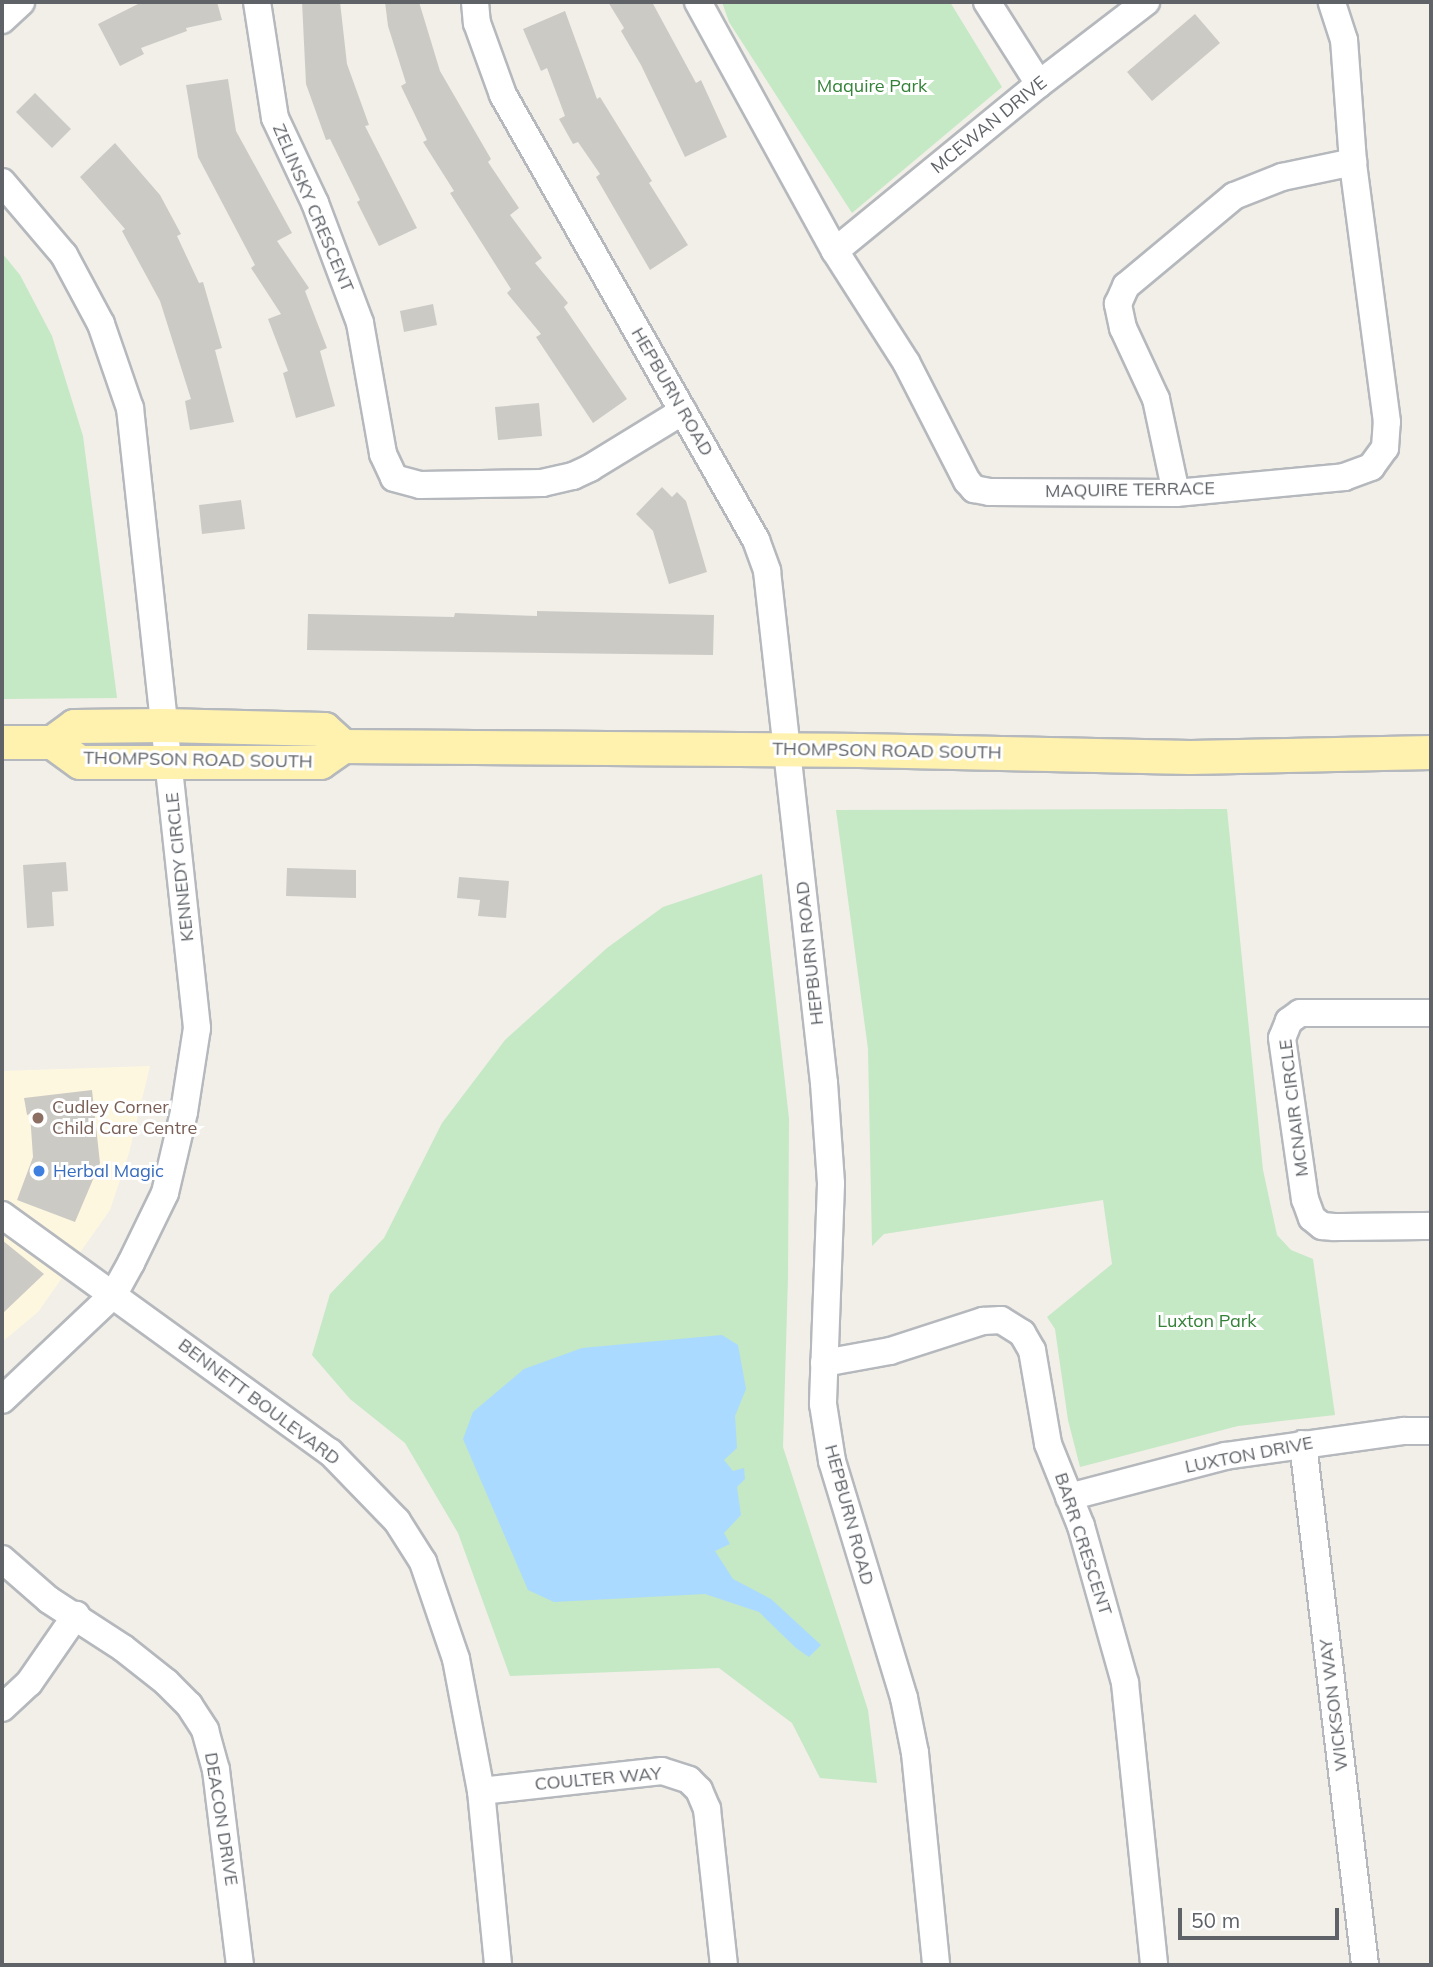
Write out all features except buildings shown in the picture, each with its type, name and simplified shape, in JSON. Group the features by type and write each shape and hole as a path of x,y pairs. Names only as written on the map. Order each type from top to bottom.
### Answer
{"main road":[{"name":"THOMPSON ROAD SOUTH","path":"52,742 74,726 163,725 324,729 343,746"},
{"name":"THOMPSON ROAD SOUTH","path":"2,742 52,742 80,762 320,762 343,746 787,749 1242,757 1431,752"}],"street":[{"path":"2,20 21,2"},
{"name":"ZELINSKY CRESCENT","path":"257,2 275,118 315,203 360,323 383,454 394,478 434,485 542,483 572,476 590,468 683,411"},
{"name":"HEPBURN ROAD","path":"475,2 477,23 503,95 756,540 767,572 824,1083 831,1184 823,1404 832,1461 868,1588 888,1640 915,1753 936,1965"},
{"name":"MAQUIRE TERRACE","path":"698,2 835,251 906,362 960,471 974,489 989,492 1176,494 1344,477 1371,467 1385,448 1387,422 1353,162 1345,40 1332,2"},
{"path":"987,2 1039,84"},
{"name":"MCEWAN DRIVE","path":"835,251 1039,84 1146,2"},
{"path":"1176,494 1156,399 1123,328 1118,304 1126,286 1234,196 1282,177 1353,162"},
{"name":"KENNEDY CIRCLE","path":"2,182 64,255 101,324 130,408 197,1028 184,1112 165,1193 114,1294 2,1400"},
{"name":"MCNAIR CIRCLE","path":"1431,1013 1300,1013 1289,1021 1282,1038 1305,1199 1312,1218 1322,1226 1334,1227 1431,1226"},
{"name":"BENNETT BOULEVARD","path":"2,1215 330,1452 397,1521 423,1562 456,1659 481,1791 498,1965"},
{"name":"BARR CRESCENT","path":"824,1363 890,1351 983,1321 1001,1320 1013,1325 1022,1333 1032,1350 1041,1418 1081,1526 1125,1683 1154,1965"},
{"name":"LUXTON DRIVE","path":"1069,1497 1225,1456 1404,1431 1431,1431"},
{"name":"WICKSON WAY","path":"1303,1444 1365,1965"},
{"name":"DEACON DRIVE","path":"2,1559 49,1600 76,1615 180,1694 205,1730 216,1770 240,1965"},
{"path":"2,1707 29,1684 76,1615"},
{"name":"COULTER WAY","path":"481,1791 662,1771 689,1780 699,1790 708,1809 724,1965"}],"shaded area":[{"path":"150,1066 129,1153 110,1210 38,1312 2,1342 2,1071"}],"green space":[{"name":"Maquire Park","path":"722,2 950,2 1002,87 852,213 729,22"},
{"path":"2,253 20,275 52,336 83,436 117,698 2,699"},
{"name":"Luxton Park","path":"1227,809 1263,1170 1277,1235 1291,1250 1313,1259 1335,1415 1238,1426 1080,1467 1068,1420 1055,1329 1047,1317 1112,1264 1103,1200 884,1234 872,1246 868,1049 836,810"},
{"path":"762,874 789,1119 783,1447 868,1710 877,1783 820,1778 792,1723 719,1668 510,1676 458,1533 405,1443 350,1399 312,1355 330,1294 384,1238 442,1123 505,1040 607,948 663,907"}],"water":[{"path":"722,1335 738,1345 746,1389 735,1416 737,1448 724,1460 733,1471 744,1468 745,1479 737,1487 741,1515 724,1533 730,1544 715,1551 733,1579 771,1599 821,1645 809,1657 759,1612 705,1594 554,1602 528,1590 463,1439 473,1412 524,1369 582,1348"}],"place":[{"name":"Cudley Corner Child Care Centre","path":"38,1118"},
{"name":"Herbal Magic","path":"39,1171"}]}
